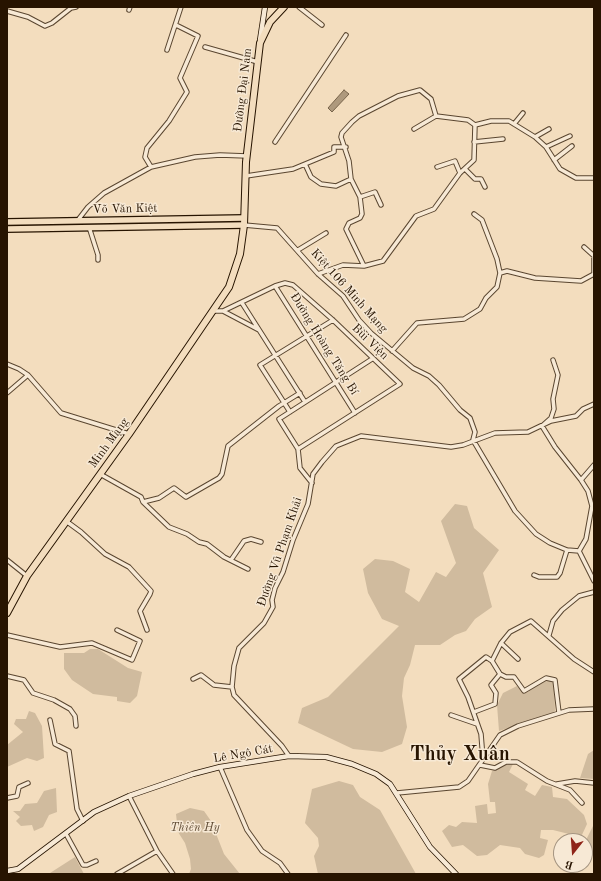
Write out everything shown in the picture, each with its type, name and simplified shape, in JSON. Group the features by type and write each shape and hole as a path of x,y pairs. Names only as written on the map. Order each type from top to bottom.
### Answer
{"highway":[{"path":"260,43 270,22 284,7"},
{"name":"Đường Đại Nam","path":"246,176 260,43"},
{"path":"244,225 246,176"},
{"name":"Minh Mạng","path":"7,612 27,576 129,434 229,287 240,254 244,225"}],"main road":[{"name":"Võ Văn Kiệt","path":"7,222 244,218"},
{"path":"122,220 122,227"},
{"name":"Võ Văn Kiệt","path":"7,229 244,225"}],"street":[{"path":"7,11 28,17 45,26 49,25 71,8 76,7"},
{"path":"167,50 181,7"},
{"name":"Đường Đại Nam","path":"260,43 265,7"},
{"path":"299,7 322,25"},
{"path":"151,167 145,157 146,148 169,120 187,92 180,78 198,36 176,25"},
{"path":"275,142 346,35"},
{"path":"205,47 258,62"},
{"path":"364,266 346,229 349,223 360,218 362,214 360,197 351,179 346,147 342,141 342,133 352,122 372,108 398,96 420,90 431,99 436,116"},
{"path":"514,124 523,113"},
{"path":"414,129 436,116 468,120 475,125 491,121 509,121 535,137 546,147 560,169 576,178 594,178"},
{"path":"318,274 343,265 364,266 383,261 416,216 434,209 460,174 474,160 475,125"},
{"path":"535,137 549,129"},
{"path":"546,147 570,136"},
{"path":"474,142 503,139"},
{"path":"554,160 572,146"},
{"path":"246,176 293,169 334,152 334,147 346,147"},
{"path":"78,220 88,207 104,193 151,167 195,157 220,155 247,156"},
{"path":"437,167 455,161 460,174"},
{"path":"305,164 311,177 321,184 336,186 351,179"},
{"path":"465,169 475,179 481,179 484,187"},
{"path":"360,197 375,192 381,205"},
{"path":"392,351 417,323 464,319 480,309 486,298 497,286 500,273 497,259 482,220 474,214"},
{"name":"Kiệt 106 Minh Mạng","path":"244,225 277,228 318,274 343,296 359,320 392,351 413,368 429,376 440,385 460,410 470,418 475,432 473,440"},
{"path":"89,228 98,255 98,260"},
{"path":"298,250 326,233"},
{"path":"500,273 507,271 535,278 581,281 594,274 594,256 584,247"},
{"name":"Bùi Viện","path":"223,311 275,286 285,283 294,285 400,384 298,449"},
{"name":"Đường Hoàng Tăng Bí","path":"275,286 355,413"},
{"path":"242,303 305,402"},
{"path":"213,311 223,311 260,331"},
{"path":"290,412 260,365 333,320"},
{"path":"312,484 300,468 298,449 279,418 372,359"},
{"path":"553,360 558,374 553,399 554,409 551,418 542,426 555,447 588,491 593,515 586,539 579,551"},
{"path":"7,364 19,369 28,376 61,414 129,434"},
{"path":"7,394 28,376"},
{"path":"143,502 159,498 174,488 186,497 219,478 222,474 228,446 284,403 300,393"},
{"name":"Đường Vũ Phạm Khải","path":"232,687 234,666 239,648 264,623 272,607 273,593 283,572 293,540 303,520 308,504 313,474 336,446 361,436 451,447 463,445 495,433 528,432 551,421 576,416 583,409 594,404"},
{"path":"473,440 515,511 536,534 550,543 567,550 579,551"},
{"path":"581,480 594,464"},
{"path":"100,474 136,494 169,527 206,544 248,569"},
{"path":"66,521 81,532 105,554 129,567 150,591 150,594 140,611 147,630"},
{"path":"231,560 244,541 252,539 261,542"},
{"path":"534,575 539,577 557,577 560,573 567,550"},
{"path":"579,551 594,581"},
{"path":"7,560 27,576"},
{"path":"549,636 553,621 562,610 579,596 594,592"},
{"path":"492,661 501,643 510,632 529,621 549,636 574,659 594,672"},
{"path":"7,635 60,647 92,643 132,660 140,642 117,630"},
{"path":"501,643 518,659"},
{"path":"484,760 481,734 474,712 459,679 486,657 492,661 500,674 514,677 524,691 546,678 555,680 559,714"},
{"path":"474,712 495,704 496,693 490,685 500,674"},
{"path":"193,680 201,675 214,684 232,687 234,695 282,746 289,756"},
{"path":"7,676 24,680 33,693 54,700 70,709 75,716 76,726"},
{"path":"397,793 459,787 468,781 500,735 518,726 569,710 594,709"},
{"path":"450,715 477,724"},
{"path":"50,720 55,744 69,751 77,809 83,821"},
{"name":"Lê Ngô Cát","path":"7,871 18,869 94,812 129,796 193,774 220,767 289,756 326,757 352,764 376,774 390,784 430,847 456,874"},
{"path":"480,765 495,768 506,762 517,762 547,781 570,790 582,803"},
{"path":"220,767 247,830 262,851 280,863 288,874"},
{"path":"556,785 575,781 594,783"},
{"path":"7,798 17,796 19,787 28,783"},
{"path":"129,796 157,851 173,874"},
{"path":"66,834 81,863 87,865 96,861"},
{"path":"117,874 118,872 157,851"},
{"path":"14,874 18,869"}],"green space":[{"path":"455,504 467,506 474,528 499,550 483,573 492,607 475,619 466,631 455,635 440,645 415,645 410,665 404,678 402,696 407,727 402,744 382,752 353,749 298,723 302,708 328,697 399,626 382,619 368,593 363,569 375,559 393,561 410,569 405,592 419,602 436,572 446,577 456,563 441,521"},
{"path":"90,649 98,649 128,668 142,672 137,696 130,703 117,701 117,697 93,694 72,680 64,669 64,653 84,653"},
{"path":"548,680 554,681 555,711 549,715 499,731 497,705 503,693 517,686 524,693 528,692 539,683"},
{"path":"29,711 35,713 42,726 44,758 37,761 27,758 7,767 7,745 23,732 14,724 16,719 26,719"},
{"path":"594,750 594,779 580,778 588,754"},
{"path":"508,764 513,764 509,772 528,784 525,790 535,796 542,785 552,787 553,797 567,799 584,815 587,824 583,833 565,833 553,830 541,830 540,838 548,840 544,855 539,858 525,854 520,848 500,845 487,855 477,856 463,845 452,847 442,831 449,825 456,827 462,822 477,823 475,806 487,804 488,814 496,813 495,802 490,802 488,784 492,771"},
{"path":"339,781 353,785 360,797 380,810 416,874 318,874 314,856 319,846 318,838 305,823 312,789"},
{"path":"56,788 57,812 49,815 43,827 34,831 32,825 21,826 16,821 20,817 13,811 20,811 25,804 37,803 44,791"},
{"name":"Thiên Hy","path":"190,808 204,811 211,821 224,854 240,874 189,874 191,869 190,859 185,843 178,832 176,814"},
{"path":"594,824 594,853 593,833 590,833"},
{"path":"75,857 84,874 50,874 50,873"}],"shaded area":[{"path":"344,90 349,94 332,112 328,108"}],"district":[{"name":"Thủy Xuân","path":"460,755"}]}
